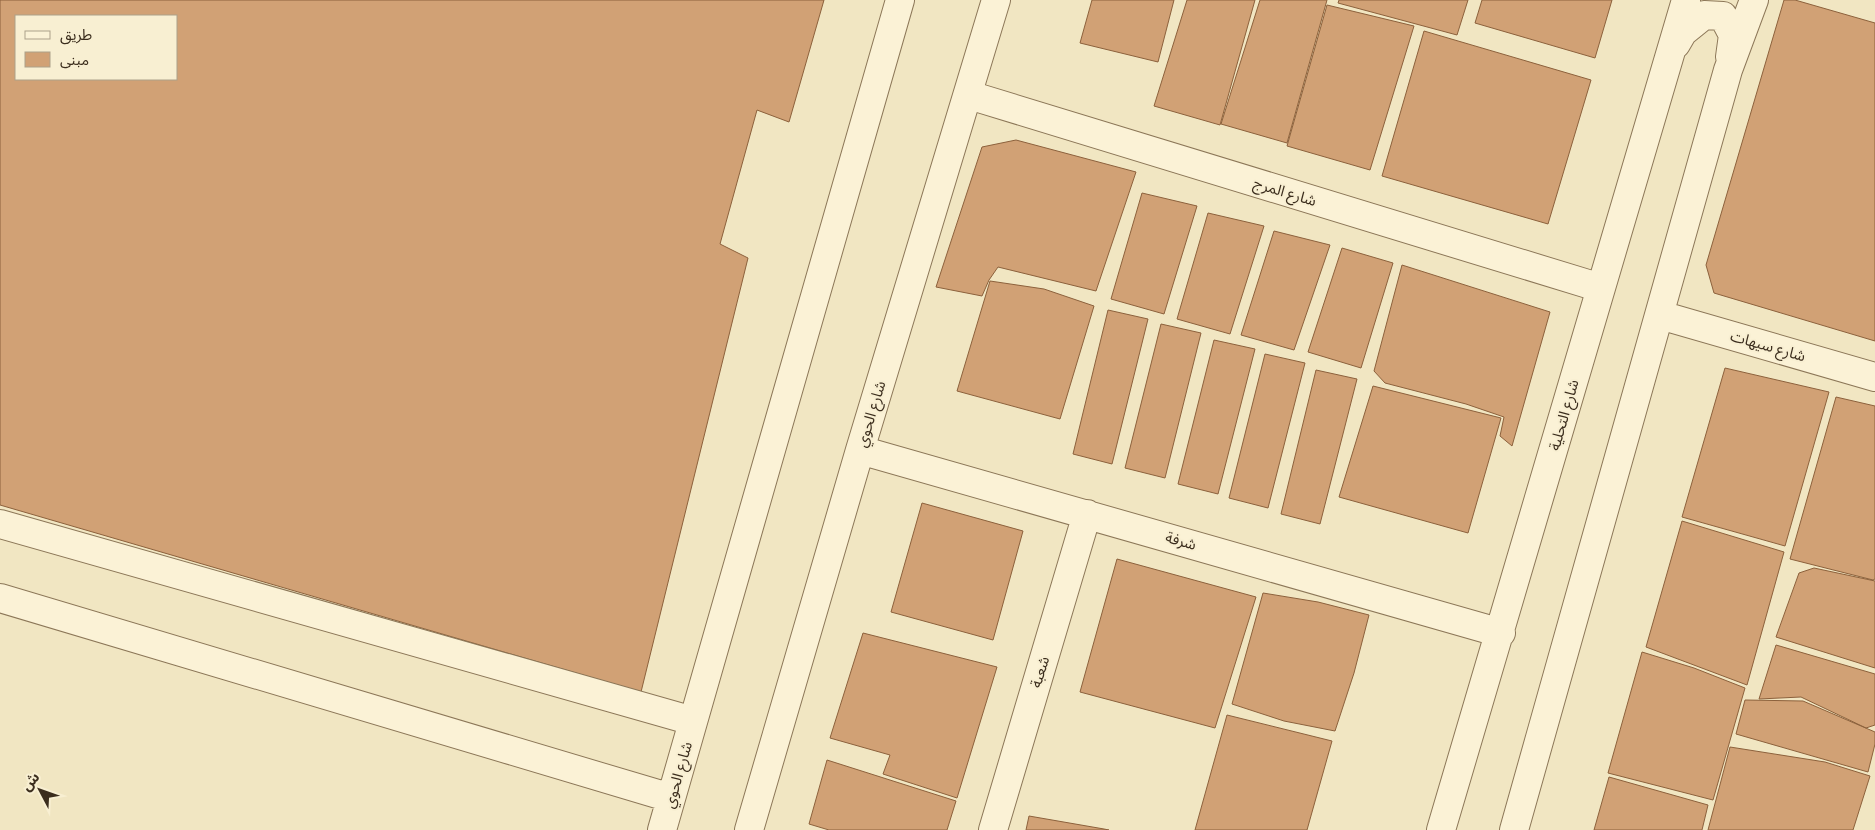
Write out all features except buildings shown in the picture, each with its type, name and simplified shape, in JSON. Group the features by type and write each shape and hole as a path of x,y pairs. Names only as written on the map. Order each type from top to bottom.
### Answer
{"street":[{"name":"شارع الحوي","path":"662,830 900,0"},
{"name":"شارع الحوي","path":"749,830 860,450 996,0"},
{"name":"شارع التحلية","path":"1441,830 1501,633 1686,0"},
{"path":"1514,830 1728,70 1754,0"},
{"path":"1669,56 1683,32 1704,15 1724,16 1733,35 1728,70"},
{"name":"شارع المرج","path":"968,95 1601,288"},
{"name":"شارع سيهات","path":"1660,315 1875,377"},
{"name":"شرفة","path":"860,450 1501,633"},
{"name":"شعبة","path":"993,830 1087,514"},
{"path":"0,524 693,721"},
{"path":"0,598 671,798"}]}
